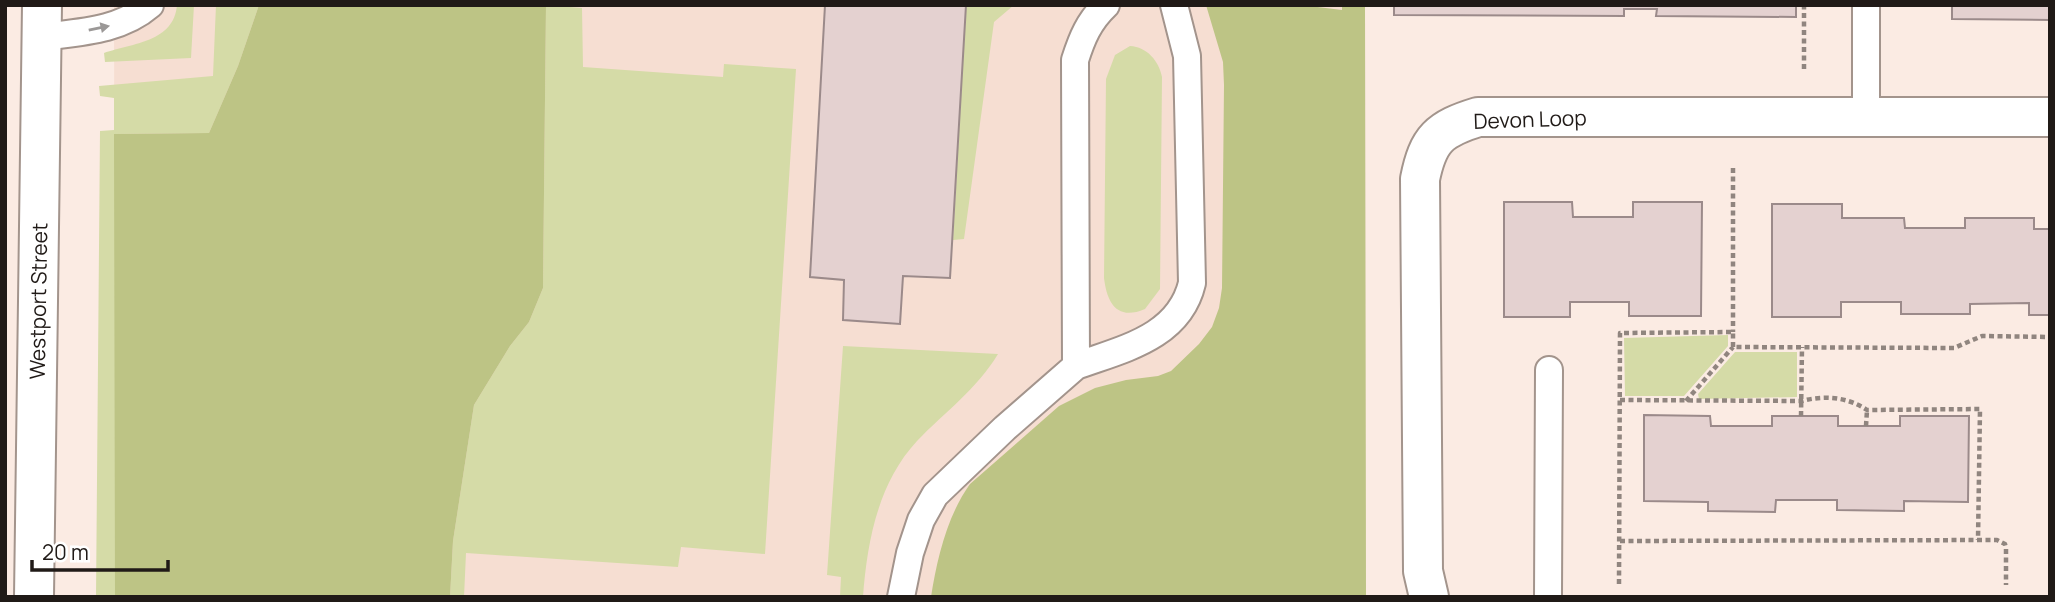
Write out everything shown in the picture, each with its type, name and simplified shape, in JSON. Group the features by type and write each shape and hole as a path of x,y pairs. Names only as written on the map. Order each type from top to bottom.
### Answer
{"street":[{"name":"Westport Street","path":"34,597 42,21"},
{"name":"Devon Loop","path":"1429,597 1423,571 1420,179 1425,155 1438,136 1457,124 1478,117 2050,117"}],"lane":[{"path":"42,21 94,30 125,22 150,5"},
{"path":"1076,366 1076,60 1082,38 1095,16 1106,5"},
{"path":"901,597 910,552 921,520 935,495 1005,428 1076,366 1146,340 1177,316 1188,300 1192,283 1186,56 1174,5"},
{"path":"1866,5 1866,118"},
{"path":"1548,597 1549,370"}],"path":[{"path":"1804,5 1804,69"},
{"path":"1686,401 1733,347 1733,168"},
{"path":"1619,584 1620,333 1733,332"},
{"path":"1733,347 1954,348 1982,336 2050,337"},
{"path":"1801,416 1802,347"},
{"path":"1620,400 1802,401 1837,398 1867,410 1929,413 1980,409 1978,540"},
{"path":"1866,426 1867,410"},
{"path":"1620,541 1997,540 2005,544 2007,585"}],"shaded area":[{"path":"114,5 1365,5 1366,597 115,597"}],"green space":[{"path":"177,5 194,5 191,58 105,62 104,53 160,34 174,17"},
{"path":"216,5 259,5 238,66 209,133 115,134 115,597 96,597 100,131 114,130 114,98 100,96 99,86 213,76"},
{"path":"259,5 546,5 543,288 529,322 510,346 474,405 453,541 450,597 115,597 114,134 209,133 238,66"},
{"path":"546,5 582,8 583,67 723,77 724,64 796,69 765,554 681,547 678,567 466,553 464,597 450,597 453,541 474,405 510,346 529,322 543,288"},
{"path":"966,5 1014,5 994,22 964,239 953,240"},
{"path":"1206,5 1301,5 1342,10 1342,5 1365,5 1366,597 931,597 944,538 955,510 970,484 1059,406 1095,388 1171,371 1212,327 1222,288 1224,85 1223,62"},
{"path":"1130,46 1142,49 1151,56 1162,77 1160,289 1145,309 1127,313 1111,302 1104,278 1106,79 1115,55"},
{"path":"1728,335 1728,346 1684,396 1625,396 1624,338"},
{"path":"843,346 998,354 971,389 917,441 893,475 877,514 863,597 840,597 841,577 827,575"},
{"path":"1735,352 1797,352 1797,397 1699,399 1698,394"}],"building":[{"path":"825,5 966,5 950,278 903,276 900,324 843,320 844,280 810,277"},
{"path":"1394,5 1796,5 1796,17 1656,16 1657,9 1624,9 1624,16 1394,15"},
{"path":"1952,5 2050,5 2050,20 1952,19"},
{"path":"1504,202 1572,202 1573,217 1633,217 1633,202 1702,202 1701,316 1629,316 1629,302 1570,302 1570,317 1504,317"},
{"path":"1772,204 1842,204 1842,218 1904,218 1905,228 1965,228 1965,218 2034,218 2034,229 2050,229 2050,315 2029,315 2029,303 1970,304 1970,314 1901,314 1901,302 1841,302 1841,317 1772,317"},
{"path":"1644,415 1710,416 1711,426 1772,426 1772,416 1838,416 1838,426 1900,426 1900,416 1969,416 1968,502 1904,501 1904,511 1837,510 1837,500 1776,500 1775,512 1708,511 1708,502 1644,501"}]}
